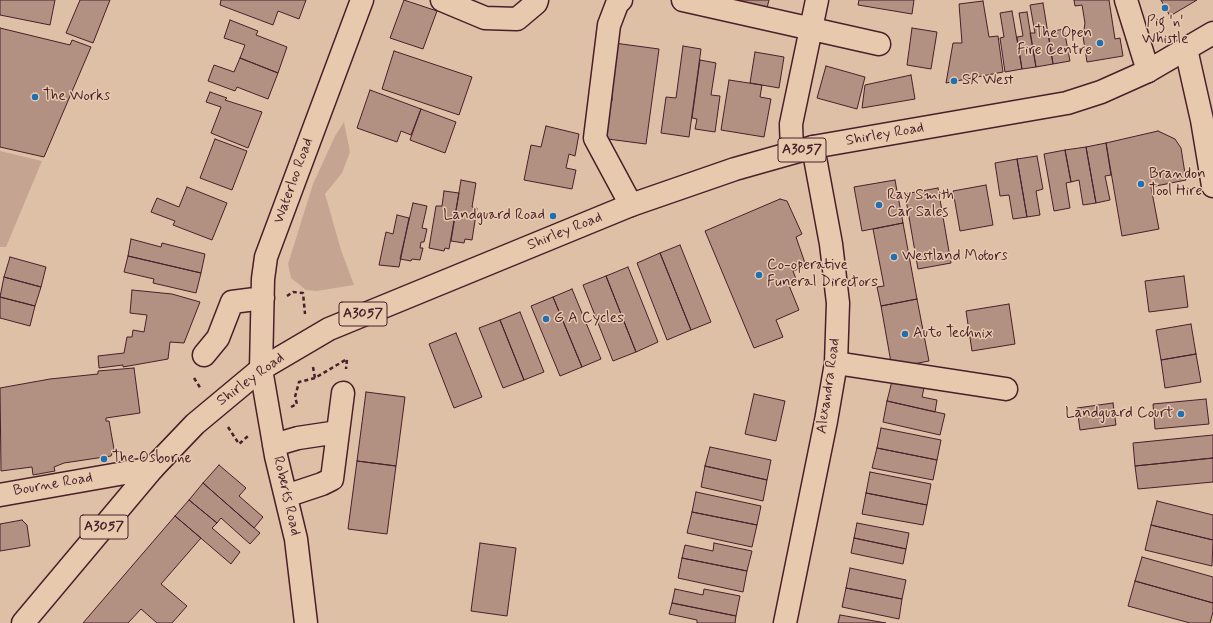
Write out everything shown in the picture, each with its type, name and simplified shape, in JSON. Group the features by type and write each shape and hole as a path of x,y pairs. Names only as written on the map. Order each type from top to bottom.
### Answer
{"street":[{"name":"Waterloo Road","path":"262,369 264,298 263,279 266,257 362,0"},
{"path":"442,0 485,18 517,19 536,3 537,0"},
{"path":"621,0 617,4 610,25 594,138 631,205"},
{"path":"682,0 744,13 810,30 879,44"},
{"path":"792,152 791,124 817,0"},
{"path":"1126,0 1148,71"},
{"name":"Shirley Road","path":"23,623 153,468 195,424 262,369 337,325 631,205 735,169 813,147 1067,102 1101,92 1148,71 1213,33"},
{"path":"1186,50 1202,120 1213,186"},
{"name":"Alexandra Road","path":"785,623 826,421 836,363 838,303 831,244 813,147"},
{"path":"204,355 218,338 232,302 264,298"},
{"path":"836,363 1006,389"},
{"name":"Roberts Road","path":"262,369 274,445 296,539 306,623"},
{"path":"286,496 322,484 332,479 343,393"},
{"path":"274,445 298,438 338,432"},
{"name":"Bourne Road","path":"0,495 153,468"}],"path":[{"path":"214,407 239,444 270,418 297,404 295,397 299,382 315,378 347,359 343,393"}],"shaded area":[{"path":"344,122 350,152 342,173 325,194 341,250 354,285 317,291 306,290 291,278 288,264 313,184 335,136"},
{"path":"0,151 42,161 6,247 0,247"}],"building":[{"path":"0,0 55,0 50,25 0,15"},
{"path":"80,0 110,0 93,43 66,33"},
{"path":"221,0 306,0 299,19 278,11 273,25 220,5"},
{"path":"404,0 437,11 423,49 390,38"},
{"path":"733,0 769,0 766,12 732,5"},
{"path":"859,0 914,0 912,14 858,5"},
{"path":"1074,0 1109,0 1115,39 1120,38 1123,56 1087,62 1082,30 1084,30 1085,23 1082,5 1075,6"},
{"path":"1161,0 1197,0 1170,16"},
{"path":"983,1 989,37 998,36 1003,72 946,83 953,43 962,43 959,4"},
{"path":"1043,3 1053,64 1036,67 1030,33 1035,33 1030,5"},
{"path":"1012,11 1022,69 1005,72 1000,38 1004,37 1000,13"},
{"path":"1027,12 1036,67 1022,69 1017,37 1023,36 1019,13"},
{"path":"230,20 258,31 256,35 287,47 278,73 240,58 245,45 224,38"},
{"name":"The Works","path":"0,28 70,45 72,40 91,47 44,157 0,147"},
{"path":"912,28 937,32 931,69 907,65"},
{"path":"1064,29 1070,61 1053,64 1048,32"},
{"path":"614,43 659,49 646,144 600,138 605,100 612,101 612,95 607,94"},
{"path":"683,46 701,49 689,137 661,133 666,97 676,98"},
{"path":"394,51 472,77 459,115 382,89"},
{"path":"755,52 784,57 779,88 750,83"},
{"path":"240,58 278,73 268,99 237,87 235,91 208,81 214,65 234,72"},
{"path":"700,60 716,63 711,95 720,96 715,132 695,129 697,119 692,118"},
{"path":"826,66 865,77 857,109 817,98"},
{"path":"911,75 915,99 862,108 865,85"},
{"path":"729,80 762,85 760,97 771,99 764,137 721,130"},
{"path":"370,90 421,109 411,135 401,131 397,142 357,128"},
{"path":"210,92 227,98 225,100 262,112 248,148 211,133 221,107 206,102"},
{"path":"421,109 456,122 445,153 410,140"},
{"path":"546,126 579,134 575,156 569,154 566,168 576,170 572,189 524,180 531,145 541,147"},
{"name":"Brandon Tool Hire","path":"1158,131 1175,139 1181,148 1186,180 1151,187 1159,229 1122,236 1106,143"},
{"path":"215,139 247,151 232,190 200,178"},
{"path":"1106,143 1111,175 1105,176 1110,200 1096,203 1086,147"},
{"path":"1086,147 1096,203 1083,205 1079,180 1071,182 1065,150"},
{"path":"1065,150 1071,182 1066,183 1070,208 1054,211 1044,154"},
{"path":"1037,156 1043,189 1036,191 1040,215 1027,217 1017,159"},
{"path":"1017,159 1027,217 1013,219 1009,195 1000,196 995,163"},
{"path":"461,180 476,183 472,207 477,208 472,240 465,239 464,243 451,241"},
{"name":"Ray Smith Car Sales","path":"895,180 903,223 862,231 854,187"},
{"path":"986,185 993,225 960,231 953,191"},
{"path":"187,187 227,203 212,240 173,225 175,221 151,212 157,198 179,207"},
{"path":"938,188 951,263 918,269 905,194"},
{"path":"444,191 459,193 449,249 445,248 444,251 429,248 436,206 442,206"},
{"name":"Co-operative Funeral Directors","path":"780,199 787,201 802,234 796,237 806,266 793,271 796,279 788,283 799,310 776,320 783,337 754,348 705,231"},
{"path":"413,203 427,206 422,228 427,229 424,242 421,242 420,248 423,248 420,260 412,259 411,261 400,259"},
{"path":"397,215 409,218 399,267 379,265 386,232 393,234"},
{"name":"Westland Motors","path":"903,223 917,299 881,306 877,287 884,286 873,229"},
{"path":"131,239 161,247 162,243 205,254 201,273 128,256"},
{"path":"680,245 711,322 691,330 660,253"},
{"path":"660,253 691,330 667,340 637,263"},
{"path":"128,256 201,273 196,293 153,283 154,279 124,272"},
{"path":"10,257 46,267 41,287 4,277"},
{"path":"628,267 658,342 636,352 606,276"},
{"path":"606,276 636,352 613,361 583,285"},
{"path":"1184,276 1188,307 1149,312 1145,281"},
{"path":"4,277 41,287 35,306 0,297"},
{"path":"572,289 601,359 582,367 553,297"},
{"path":"132,290 172,294 200,302 184,343 170,342 168,359 123,367 123,365 99,368 98,356 124,353 127,337 132,337 133,330 144,332 147,315 130,313"},
{"path":"0,297 35,306 30,326 0,318"},
{"path":"553,297 582,367 560,376 531,306"},
{"name":"Auto Technix","path":"917,299 929,361 892,368 881,306"},
{"path":"1009,304 1015,344 972,351 966,311"},
{"path":"520,312 544,372 524,380 500,320"},
{"path":"500,320 524,380 503,388 479,328"},
{"path":"1191,324 1196,354 1161,360 1156,330"},
{"path":"456,333 482,397 454,408 429,344"},
{"path":"1196,354 1201,382 1165,388 1161,360"},
{"path":"134,368 140,413 106,418 106,421 109,421 114,449 111,456 64,463 54,467 55,471 33,475 32,467 1,471 0,388 50,379 98,374 98,371"},
{"path":"892,381 924,388 922,397 937,400 935,412 887,401"},
{"path":"366,392 405,397 396,466 357,461"},
{"path":"754,394 785,401 776,441 745,434"},
{"name":"Landguard Court","path":"1206,399 1209,424 1155,429 1153,404"},
{"path":"887,401 945,414 940,435 883,422"},
{"path":"1113,403 1116,425 1080,430 1077,408"},
{"path":"881,428 941,440 937,460 877,448"},
{"path":"1213,435 1213,458 1135,466 1133,443"},
{"path":"710,447 771,460 767,480 705,466"},
{"path":"877,448 937,460 933,480 872,468"},
{"path":"1213,458 1213,482 1138,489 1135,466"},
{"path":"357,461 396,466 387,534 348,529"},
{"path":"219,465 246,488 239,496 263,517 254,528 203,483"},
{"path":"705,466 767,480 763,501 701,487"},
{"path":"870,472 931,484 927,505 866,493"},
{"path":"203,483 260,533 250,544 221,518 217,523 189,500"},
{"path":"696,492 761,506 757,525 692,512"},
{"path":"866,493 927,505 923,525 862,514"},
{"path":"189,500 217,523 212,528 240,552 231,564 175,516"},
{"path":"1157,501 1213,515 1213,540 1151,525"},
{"path":"692,512 757,525 752,547 687,533"},
{"path":"175,516 201,538 161,584 187,606 172,623 157,623 141,609 128,623 83,623"},
{"path":"22,520 27,525 30,546 0,551 0,524"},
{"path":"857,523 909,533 906,549 854,538"},
{"path":"1151,525 1213,540 1212,566 1145,550"},
{"path":"854,538 906,549 903,564 851,553"},
{"path":"480,543 516,548 507,616 471,611"},
{"path":"714,543 752,551 747,571 682,558 685,545 713,551"},
{"path":"1142,557 1213,577 1213,603 1135,581"},
{"path":"682,558 747,571 743,592 678,578"},
{"path":"850,568 906,580 902,599 846,588"},
{"path":"1135,581 1213,603 1213,612 1210,623 1190,623 1128,606"},
{"path":"846,588 902,599 899,619 842,607"},
{"path":"675,589 703,595 704,589 740,596 736,616 672,603"},
{"path":"672,603 736,616 735,623 697,623 697,620 669,614"},
{"path":"840,615 886,623 838,623"}],"place":[{"name":"Pig 'n' Whistle","path":"1165,8"},
{"name":"The Open Fire Centre","path":"1100,43"},
{"name":"SR West","path":"954,81"},
{"name":"The Works","path":"35,97"},
{"name":"Brandon Tool Hire","path":"1141,184"},
{"name":"Ray Smith Car Sales","path":"879,205"},
{"name":"Landguard Road","path":"553,216"},
{"name":"Westland Motors","path":"894,257"},
{"name":"Co-operative Funeral Directors","path":"759,275"},
{"name":"G A Cycles","path":"546,319"},
{"name":"Auto Technix","path":"905,334"},
{"name":"Landguard Court","path":"1181,414"},
{"name":"The Osborne","path":"104,459"}]}
